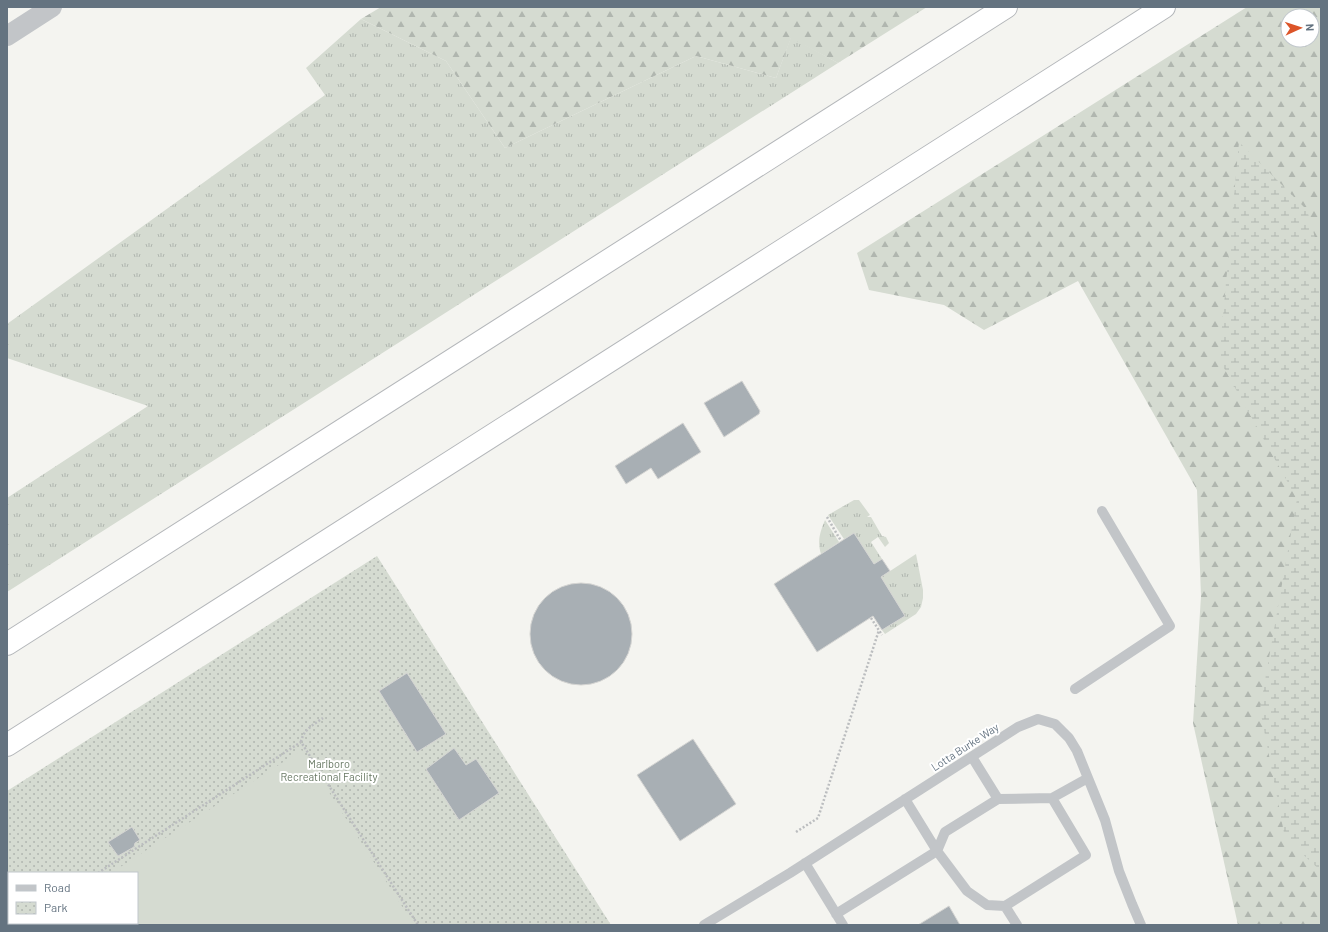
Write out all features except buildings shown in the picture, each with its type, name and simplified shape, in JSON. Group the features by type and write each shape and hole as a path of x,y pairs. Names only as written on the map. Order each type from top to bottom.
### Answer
{"highway":[{"path":"7,644 1006,7"},
{"path":"7,745 1164,7"}],"street":[{"path":"7,36 52,7"}],"lane":[{"path":"1075,689 1170,626 1102,511"},
{"name":"Lotta Burke Way","path":"711,923 1018,727 1038,719 1055,724 1069,738 1077,751 1105,820 1120,871 1141,925"},
{"path":"972,757 998,799"},
{"path":"836,914 937,851 945,832 998,799 1052,798 1088,778"},
{"path":"905,799 937,851 967,892 987,905 1005,906 1086,855 1052,798"},
{"path":"805,863 843,925"},
{"path":"1005,906 1017,925"}],"path":[{"path":"827,517 841,541"},
{"path":"871,618 882,635"},
{"path":"796,832 818,818 879,630"},
{"path":"323,718 302,734 301,742 375,861 418,925"},
{"path":"100,872 301,742"}],"green space":[{"path":"381,7 927,7 838,63 791,38 776,78 696,56 505,148 446,61 361,19"},
{"path":"1247,7 1321,7 1321,925 1238,925 1193,723 1201,596 1197,490 1078,281 984,330 944,305 869,290 857,253"},
{"path":"361,19 446,61 505,148 696,56 776,78 791,37 838,63 7,592 7,498 148,406 7,358 7,324 325,95 306,68"},
{"path":"1239,142 1307,210 1321,258 1321,871 1285,838 1260,709 1297,499 1219,359"},
{"path":"854,500 859,500 870,515 867,517 871,517 882,536 886,537 889,543 885,547 878,537 871,542 882,559 874,564 854,533 844,539 828,515"},
{"path":"825,520 839,542 821,554 819,545"},
{"path":"916,554 923,590 921,607 916,614 885,634 882,630 905,616 881,577"},
{"name":"Marlboro Recreational Facility","path":"377,556 611,925 7,925 7,791"},
{"path":"302,750 414,925 30,925 138,924 138,872 113,872"}]}
